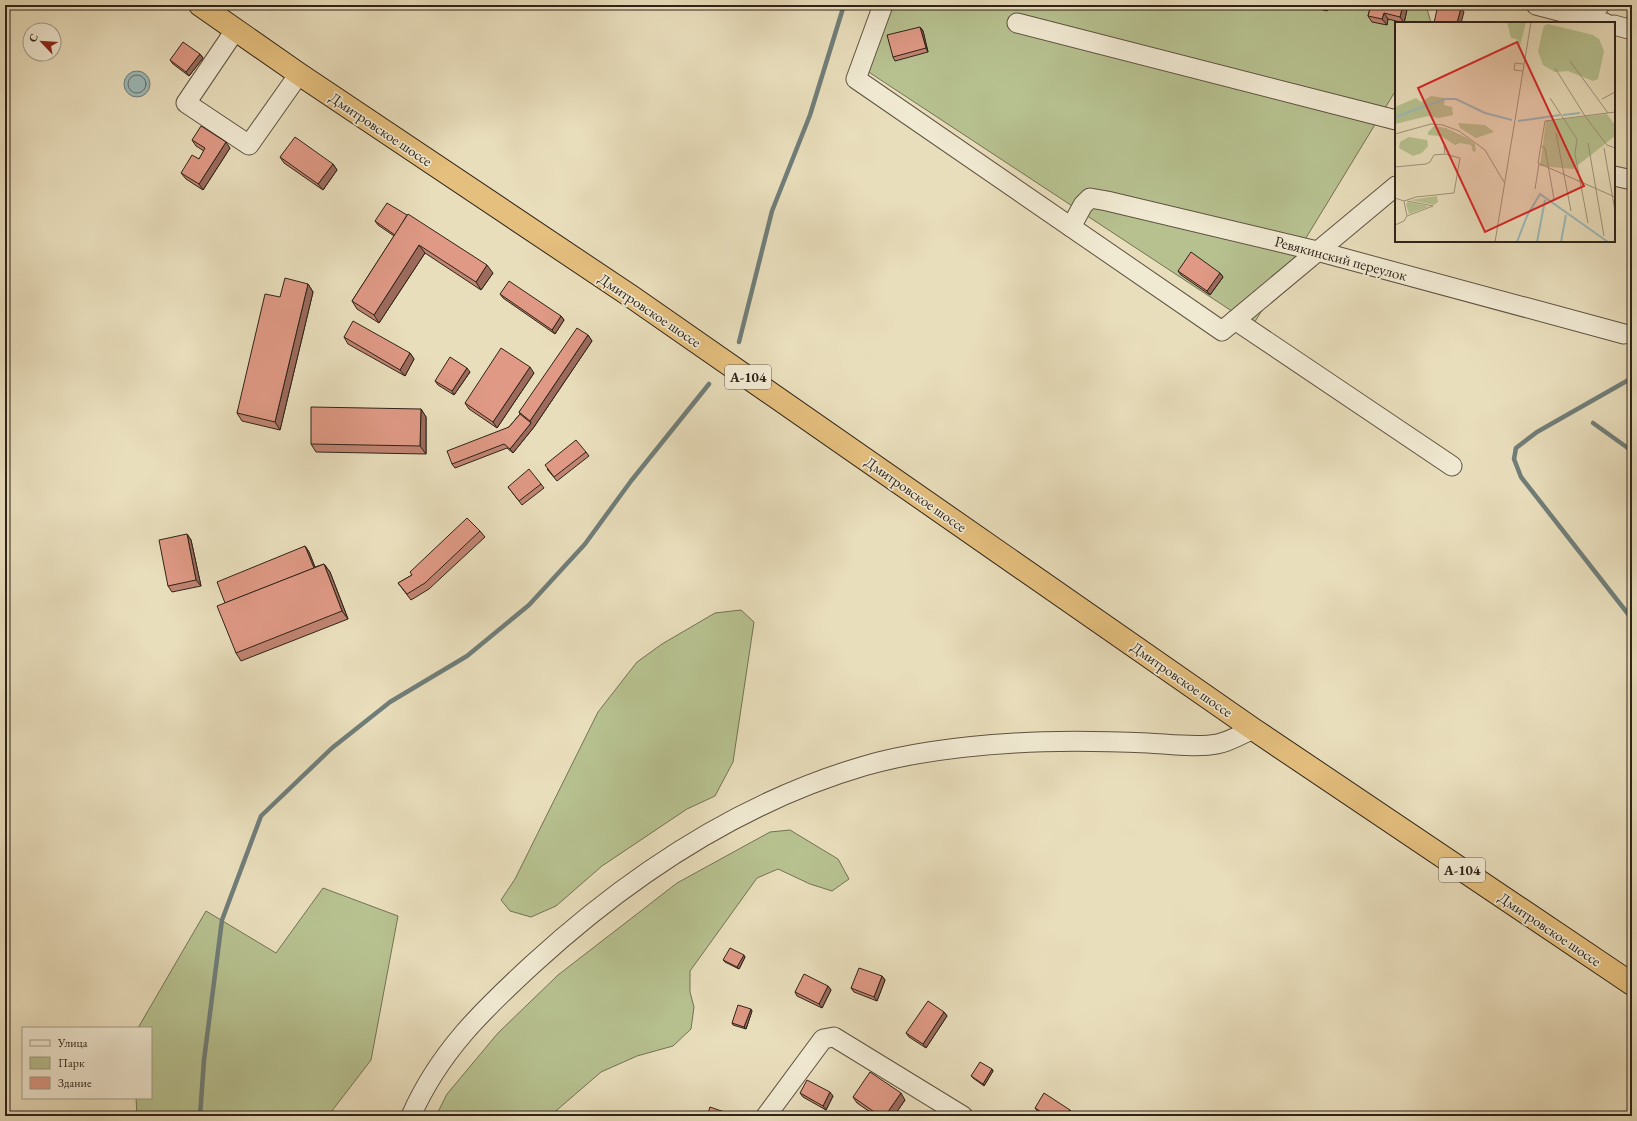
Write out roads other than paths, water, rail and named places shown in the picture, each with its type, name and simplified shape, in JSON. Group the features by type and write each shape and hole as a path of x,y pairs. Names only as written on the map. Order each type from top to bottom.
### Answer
{"highway":[{"name":"Дмитровское шоссе","path":"200,5 299,74 632,297 1253,729 1632,984"}],"street":[{"path":"883,5 856,79 1071,227 1452,466"},
{"path":"1536,5 1583,20 1598,22"},
{"path":"1583,20 1600,5"},
{"path":"1017,23 1395,120"},
{"path":"1615,25 1632,30"},
{"path":"236,29 186,103 249,145 299,74"},
{"path":"1615,176 1632,180"},
{"path":"1228,326 1395,187"},
{"name":"Ревякинский переулок","path":"1071,227 1083,206 1090,198 1107,201 1317,251 1624,334"},
{"path":"411,1116 423,1090 452,1046 494,1000 575,925 653,866 729,820 797,789 866,766 936,751 1015,743 1103,741 1217,744 1253,729"},
{"path":"766,1116 823,1039 834,1038 963,1116"}],"water":[{"path":"137,71 147,74 150,84 147,94 137,97 127,94 124,84 127,74"}],"waterway":[{"path":"739,342 772,211 810,115 844,5"},
{"path":"1632,378 1537,432 1516,448 1514,459 1521,477 1632,619"},
{"path":"200,1116 204,1060 222,920 261,816 332,748 390,702 467,656 529,605 585,544 631,481 709,384"},
{"path":"1593,423 1632,451"}]}
